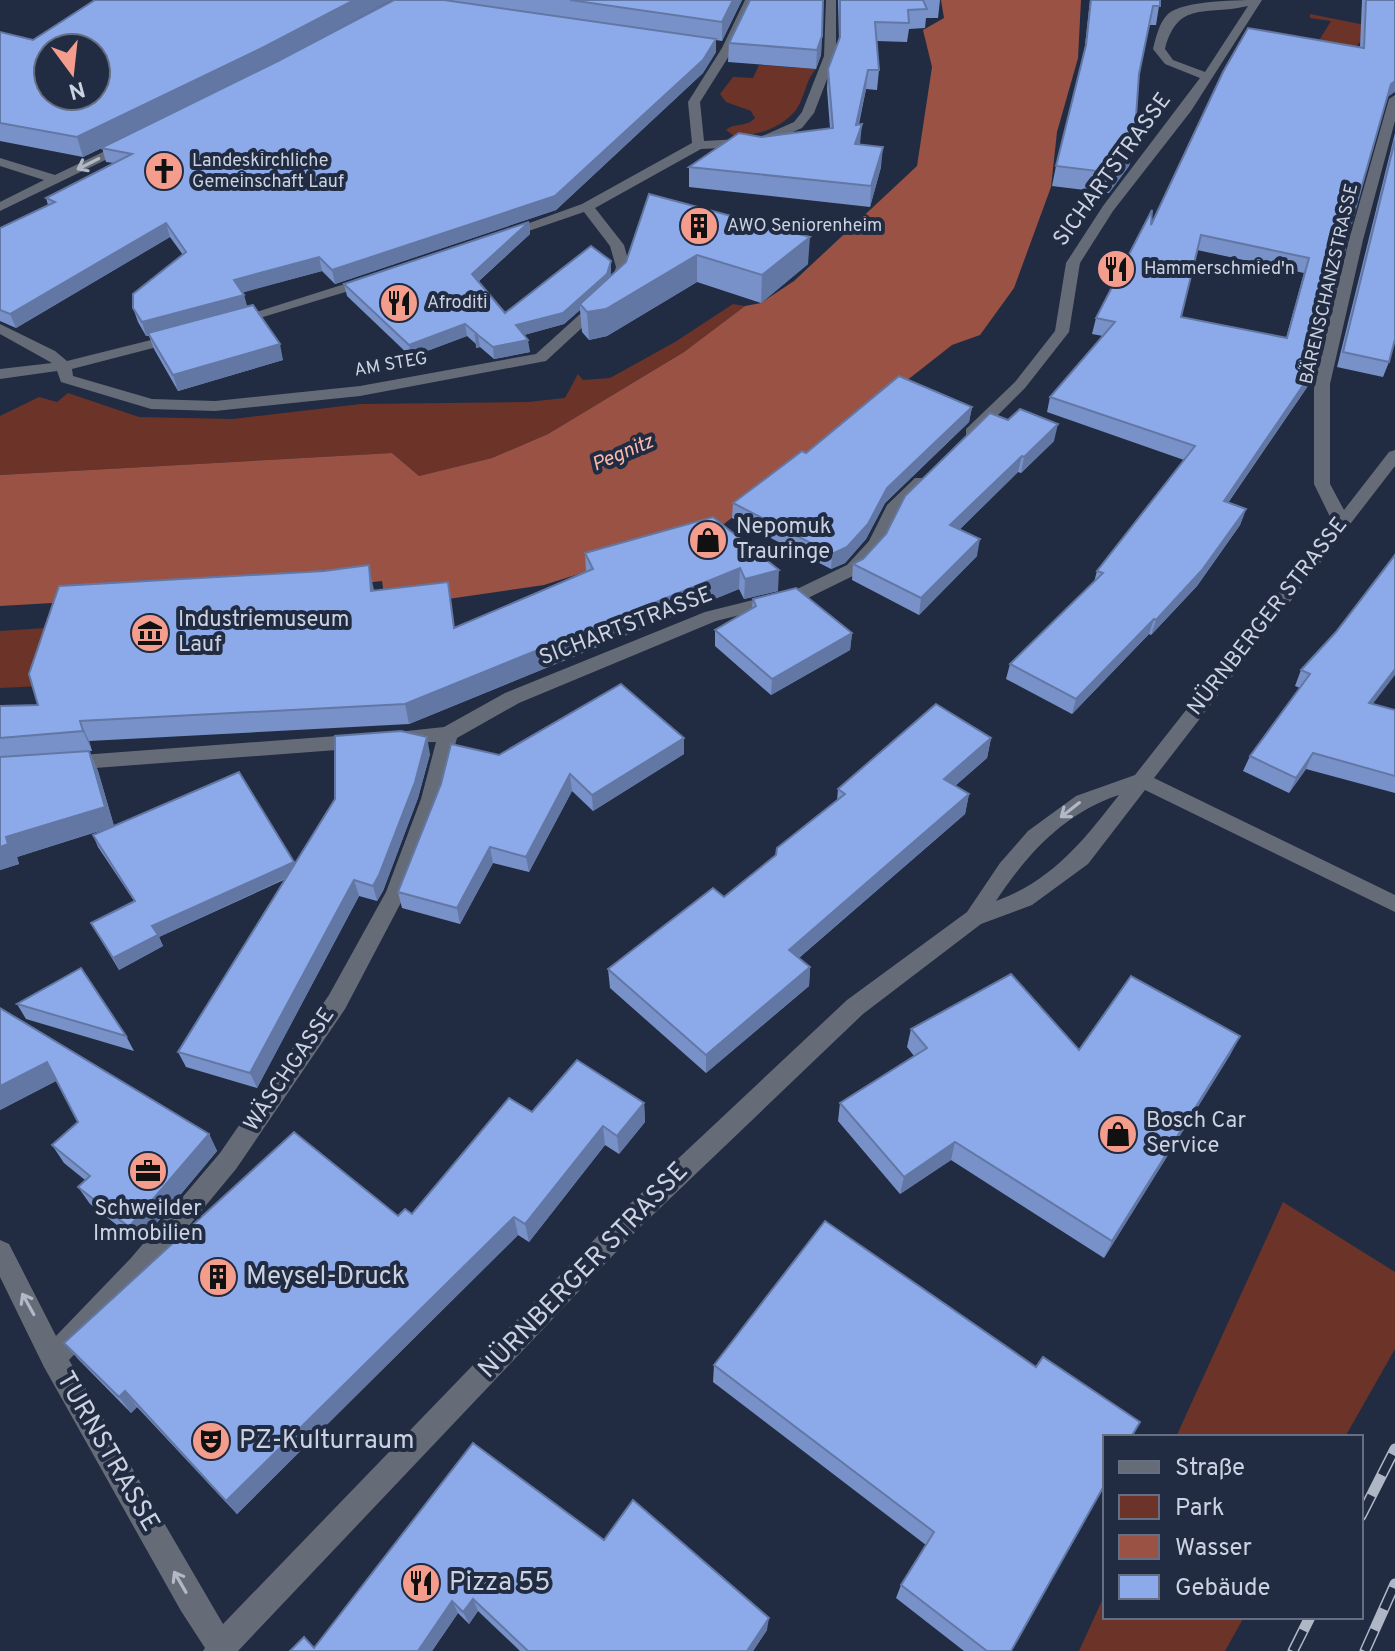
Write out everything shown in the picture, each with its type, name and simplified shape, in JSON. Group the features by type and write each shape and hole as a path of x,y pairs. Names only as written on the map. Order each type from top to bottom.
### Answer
{"street":[{"path":"698,145 694,102 728,48 750,0"},
{"path":"492,238 587,207 698,145 760,142 798,125 808,113 830,56 831,0"},
{"path":"1208,77 1169,62 1159,49 1162,25 1173,7 1182,1 1231,6 1257,0"},
{"name":"SICHARTSTRASSE","path":"957,447 1020,385 1062,332 1073,263 1108,209 1208,77 1257,0"},
{"path":"712,46 728,48"},
{"name":"BÄRENSCHANZSTRASSE","path":"1342,523 1322,484 1322,384 1356,240 1395,99"},
{"path":"0,207 137,140"},
{"path":"0,162 57,180"},
{"name":"AM STEG","path":"64,366 66,379 97,391 151,404 215,406 360,391 541,358 617,289 623,267 617,245 587,207"},
{"path":"0,374 64,366 209,329 383,276"},
{"path":"0,328 50,354 64,366"},
{"name":"NÜRNBERGER STRASSE","path":"220,1650 627,1223 855,1007 974,918 1025,899 1081,858 1132,797 1141,780 1395,455"},
{"name":"SICHARTSTRASSE","path":"46,765 448,734 512,698 604,659 711,616 802,594 853,569 876,544 893,509 935,468"},
{"name":"WÄSCHGASSE","path":"53,1358 140,1266 228,1161 337,1002 396,893 431,799 448,734"},
{"path":"1141,780 1395,904"},
{"name":"NÜRNBERGER STRASSE","path":"974,918 998,878 1038,835 1081,802 1141,780"},
{"name":"TURNSTRASSE","path":"0,1252 36,1318 53,1358 220,1650"}],"green space":[{"path":"1310,14 1395,31 1367,34 1346,58 1312,52 1331,21 1310,18"},
{"path":"759,65 816,69 789,118 762,132 734,136 726,130 755,118 751,111 726,102 720,94 733,77 753,78"},
{"path":"733,304 745,306 684,352 548,434 492,458 419,476 392,453 0,475 0,416 39,397 57,402 68,393 139,417 233,419 361,404 528,402 565,398 578,374 583,380 610,378 675,342"},
{"path":"60,627 41,686 0,688 0,631"},
{"path":"1283,1202 1395,1272 1395,1349 1346,1435 1177,1435"},
{"path":"1103,1598 1103,1619 1243,1619 1225,1651 1079,1651"}],"water":[{"name":"Pegnitz","path":"941,0 1081,0 1078,58 1057,132 1051,187 1014,288 980,335 952,345 715,531 544,585 386,608 382,581 328,587 0,606 0,475 392,453 419,476 492,458 548,434 684,352 745,306 761,303 794,281 917,166 932,67 923,30 944,18"}],"building":[{"path":"95,0 354,0 77,137 0,123 0,32 32,40 32,112 112,112 112,32 45,32"},
{"path":"394,0 444,0 716,39 703,60 555,196 332,270 319,257 234,280 244,295 142,322 133,308 133,294 186,252 166,223 10,314 0,310 0,228 55,202 46,198 132,154 101,148"},
{"path":"570,0 733,0 722,22"},
{"path":"750,0 823,0 822,36 817,50 729,43"},
{"path":"840,0 923,0 927,9 908,10 909,23 875,22 879,70 868,70 856,125 862,124 855,144 883,147 871,186 689,167 739,133 761,137 833,128 828,69 840,37"},
{"path":"1091,0 1160,0 1160,6 1153,6 1139,74 1134,146 1113,173 1056,166 1086,45"},
{"path":"1366,0 1395,0 1395,81 1391,84 1351,224 1317,365 1224,501 1246,509 1202,570 1076,699 1010,664 1103,573 1097,571 1195,446 1050,397 1115,322 1096,318 1152,210 1151,225 1223,72 1248,28 1364,48","holes":["1201,235 1309,258 1287,338 1181,317"]},
{"path":"1395,140 1395,339 1389,362 1343,352"},
{"path":"649,194 810,237 762,275 697,255 606,309 587,312 580,304 626,262"},
{"path":"529,222 472,274 505,313 591,246 611,261 607,274 563,313 516,325 528,340 493,347 478,335 475,336 477,334 465,324 409,345 344,284"},
{"path":"253,305 280,344 173,375 148,333"},
{"path":"899,376 972,407 887,488 868,524 847,547 832,554 733,503 802,451 806,453"},
{"path":"1020,409 1058,424 950,525 980,539 921,598 853,564 863,559 886,534 905,496 990,413 1008,420"},
{"path":"713,517 779,570 745,579 740,568 405,704 80,721 83,731 0,738 0,706 38,705 29,674 59,586 324,571 369,565 371,591 448,582 454,628 593,569 585,553"},
{"path":"1395,555 1395,669 1369,703 1395,710 1395,776 1313,753 1296,778 1250,756 1310,674 1301,670 1336,632"},
{"path":"796,588 852,633 772,679 715,630 756,606 753,599"},
{"path":"621,684 684,738 592,795 570,774 526,857 490,847 457,908 398,892 441,784 451,744 499,755"},
{"path":"936,704 991,738 944,779 969,794 789,950 810,967 706,1055 608,969 713,888 724,897 776,855 777,848 845,794 838,789"},
{"path":"401,731 427,737 415,782 379,875 373,886 354,880 250,1073 178,1052 335,799 335,736"},
{"path":"89,751 105,807 6,837 8,844 0,847 0,757"},
{"path":"239,772 294,862 152,926 158,935 113,958 91,923 135,901 93,835"},
{"path":"81,968 126,1036 17,1004"},
{"path":"1011,974 1079,1050 1131,976 1240,1036 1112,1241 955,1142 904,1177 840,1103 927,1048 911,1029"},
{"path":"0,1008 209,1134 129,1227 78,1187 90,1176 52,1145 78,1122 47,1062 0,1086"},
{"path":"577,1060 644,1103 617,1136 603,1126 525,1224 514,1217 226,1501 125,1391 119,1397 64,1343 294,1132 398,1216 405,1209 412,1214 509,1098 532,1112"},
{"path":"825,1221 1036,1367 1043,1357 1140,1422 1132,1435 1103,1435 1103,1488 1011,1651 987,1651 901,1585 934,1532 714,1365"},
{"path":"473,1443 604,1540 633,1500 769,1618 747,1651 528,1651 473,1599 463,1612 452,1601 418,1651 290,1651 304,1637 314,1648"}],"railway":[{"path":"1363,1512 1395,1449"},
{"path":"1365,1651 1395,1584"},
{"path":"1293,1651 1309,1619"}],"place":[{"name":"Landeskirchliche Gemeinschaft Lauf","path":"164,171"},
{"name":"AWO Seniorenheim","path":"699,226"},
{"name":"Hammerschmied'n","path":"1116,269"},
{"name":"Afroditi","path":"399,303"},
{"name":"Nepomuk Trauringe","path":"708,540"},
{"name":"Industriemuseum Lauf","path":"150,633"},
{"name":"Bosch Car Service","path":"1118,1134"},
{"name":"Schweilder Immobilien","path":"148,1171"},
{"name":"Meysel-Druck","path":"218,1277"},
{"name":"PZ-Kulturraum","path":"211,1441"},
{"name":"Pizza 55","path":"421,1583"}]}
